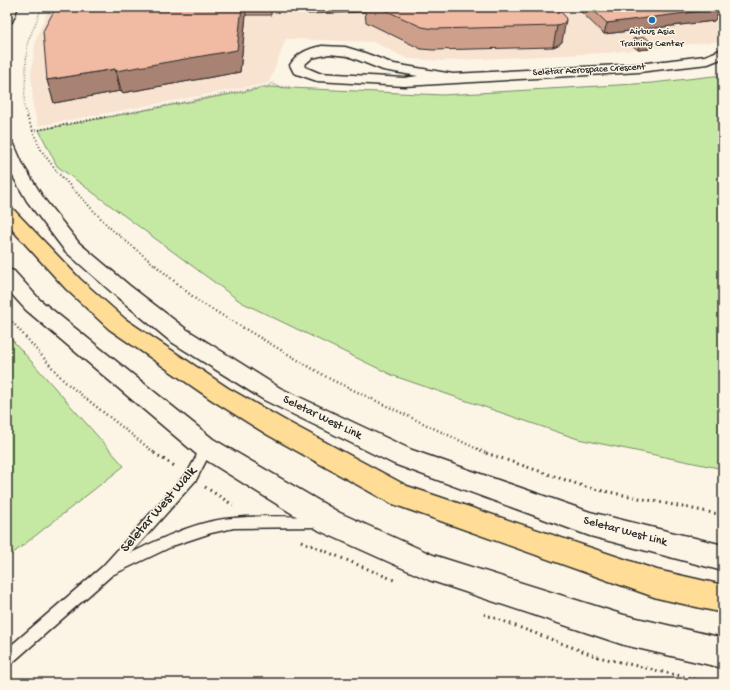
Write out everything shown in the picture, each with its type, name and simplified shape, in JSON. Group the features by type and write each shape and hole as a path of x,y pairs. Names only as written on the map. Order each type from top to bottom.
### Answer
{"highway":[{"path":"7,213 73,284 117,324 220,394 277,428 400,495 657,584 723,599"}],"main road":[{"path":"7,20 12,7"},
{"name":"Seletar Aerospace Crescent","path":"454,78 391,67 352,53 336,51 312,51 300,59 297,65 299,70 317,77 404,82 639,68 708,60 723,53"},
{"path":"708,60 723,61"},
{"name":"Seletar West Link","path":"7,145 15,165 36,201 72,247 123,291 178,335 272,394 403,457 590,524 723,558"},
{"path":"7,276 33,305 204,446 330,522 429,567 624,630 723,653"}],"lane":[{"name":"Seletar West Walk","path":"7,658 106,571 192,476 202,457 204,446"},
{"name":"Seletar West Walk","path":"106,571 172,540 211,527 234,523 330,522"}],"path":[{"path":"42,7 27,44 24,107 32,131 41,150 58,173 109,227 198,301 330,379 489,454 589,488 723,515"},
{"path":"32,131 272,85"}],"shaded area":[{"path":"49,7 723,7 723,41 607,53 441,61 408,59 373,42 286,39 269,83 38,126 33,105 31,72 36,39"}],"green space":[{"path":"723,75 723,469 578,439 394,376 241,302 57,166 39,130 269,87 443,95 652,83"},
{"path":"7,334 124,466 7,558"}],"building":[{"path":"56,7 242,7 237,50 116,71 115,69 47,80 43,31"},
{"path":"378,7 555,7 565,16 566,20 563,24 557,26 434,29 422,27"},
{"path":"590,7 720,7 718,9 607,23"},
{"path":"645,37 651,42 639,44 633,39"}],"place":[{"name":"Airbus Asia Training Center","path":"652,20"}]}
